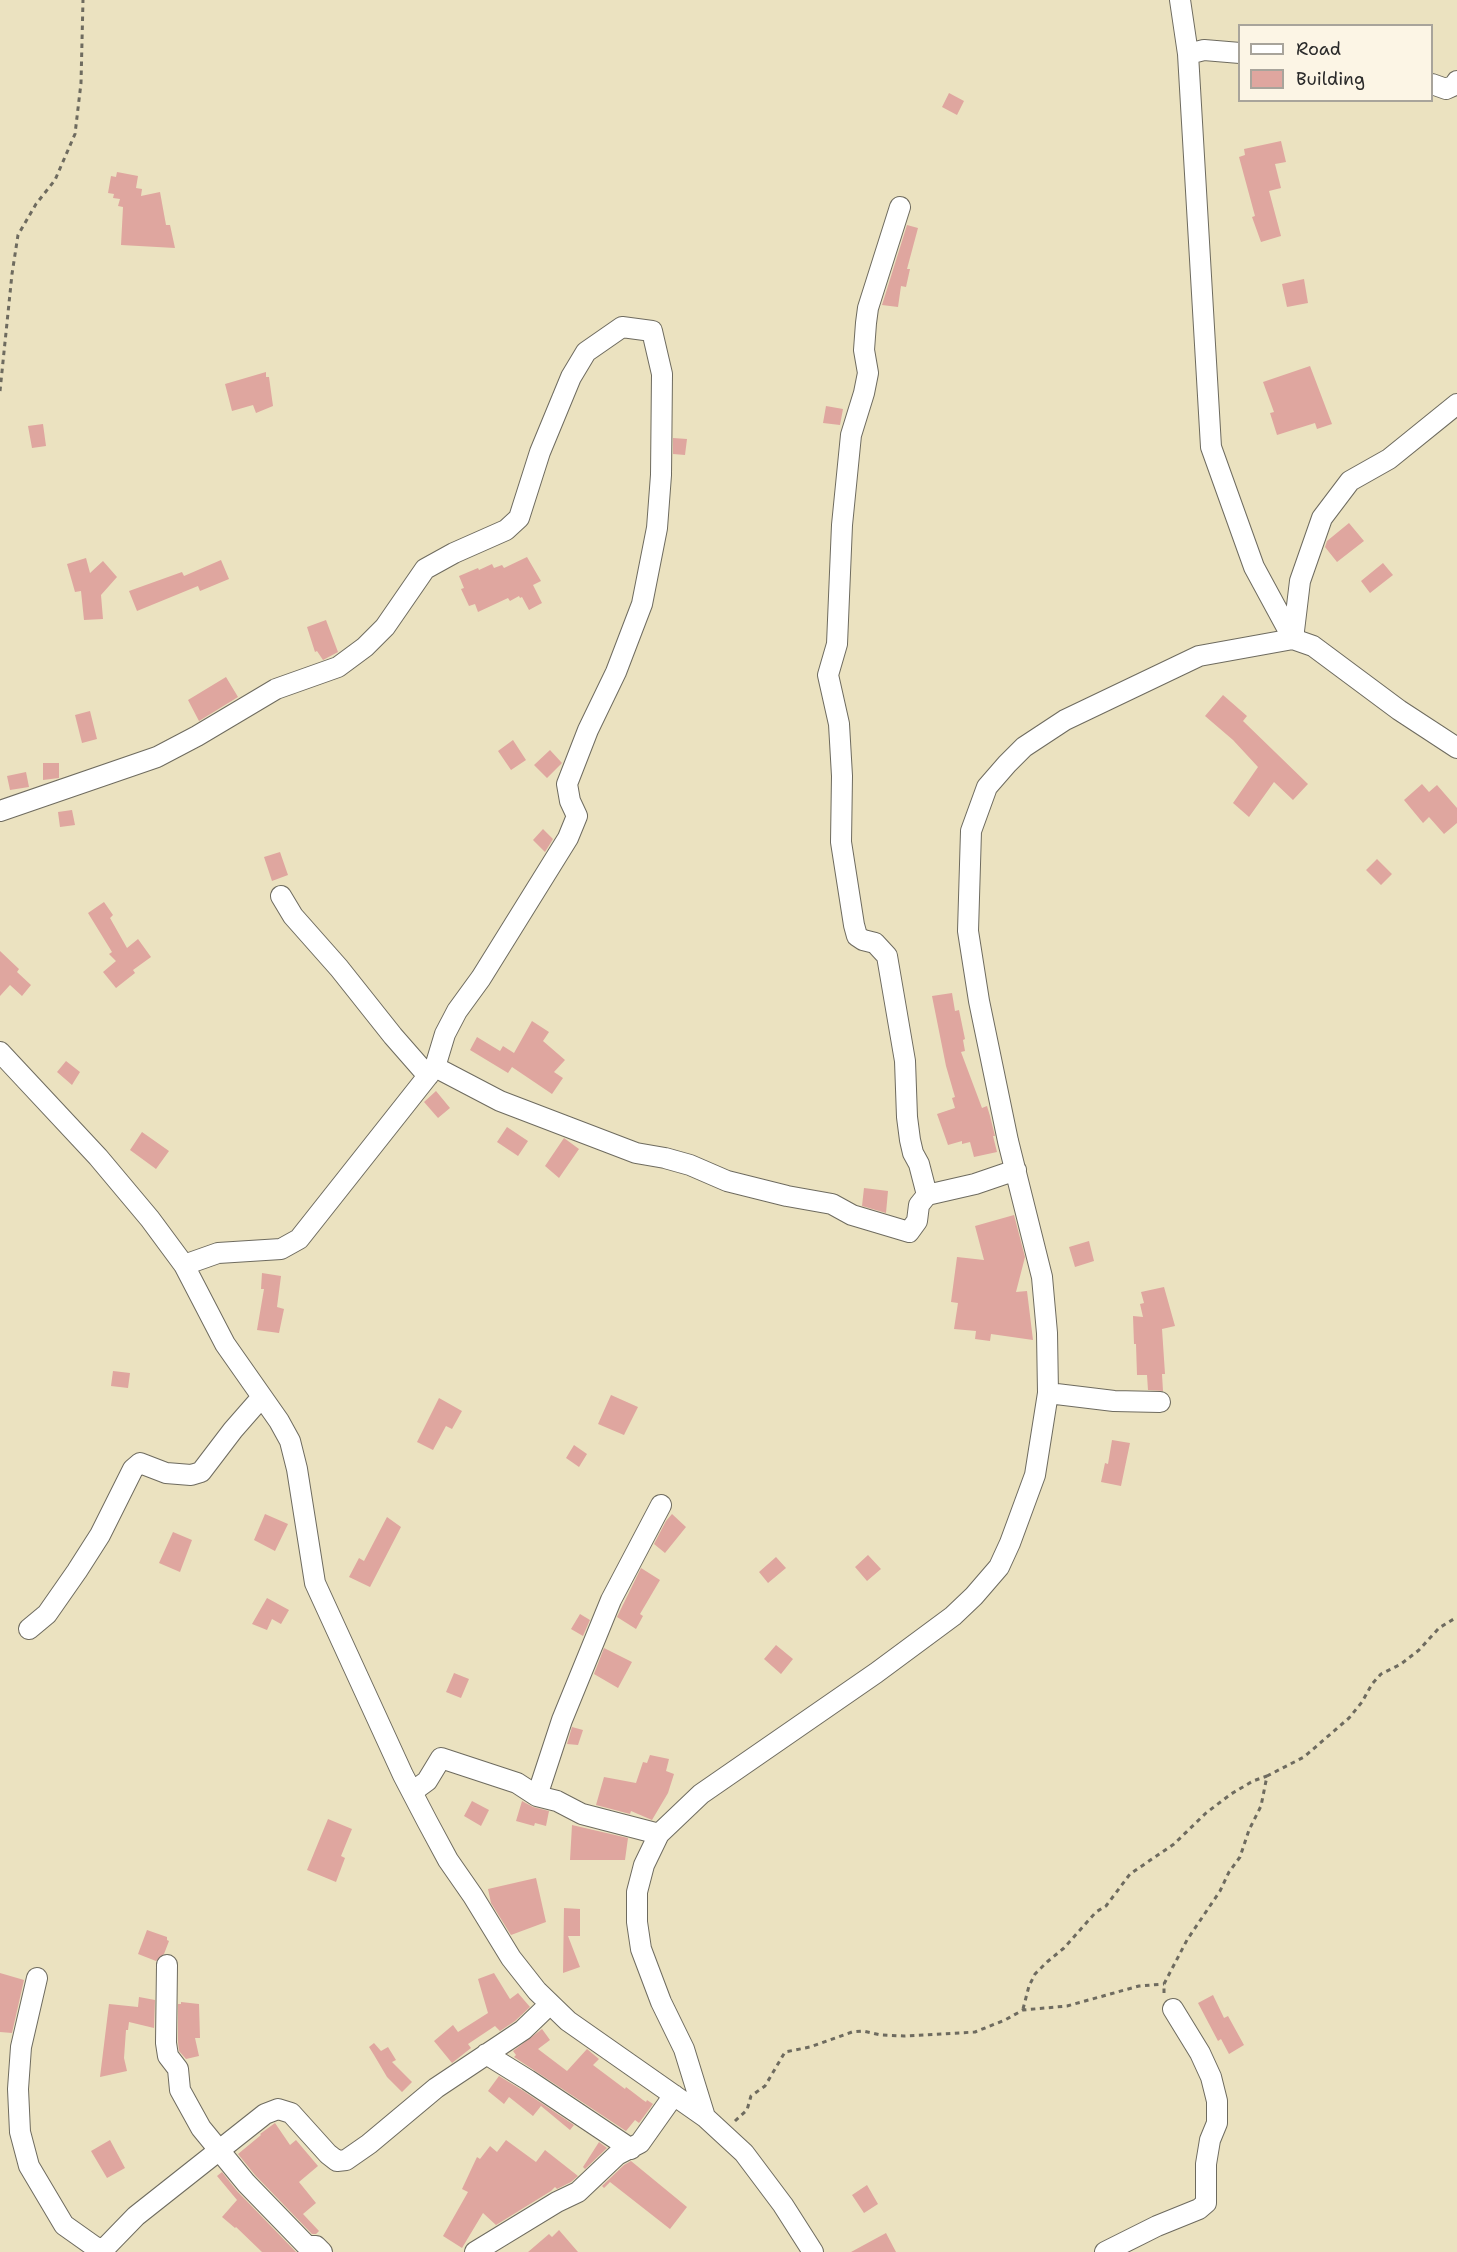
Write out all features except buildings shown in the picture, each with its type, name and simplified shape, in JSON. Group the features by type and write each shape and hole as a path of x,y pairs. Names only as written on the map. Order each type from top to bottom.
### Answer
{"street":[{"path":"1180,0 1188,54 1211,447 1254,567 1293,639"},
{"path":"1188,54 1204,50 1238,53"},
{"path":"1433,85 1446,88 1455,85 1457,81"},
{"path":"900,207 868,308 864,350 868,373 851,435 842,525 837,644 828,675 839,724 842,776 841,842 856,936 875,943 887,956 905,1061 910,1140 927,1195"},
{"path":"0,811 157,757 276,689 338,667 385,627 424,569 506,530 519,518 540,452 571,377 586,352 622,327 652,331 662,374 661,475 657,528 642,604 616,672 588,730 567,784 570,801 577,816 568,838 482,978 457,1011 445,1034 432,1071 299,1239 281,1249 218,1253 184,1265"},
{"path":"1293,639 1300,581 1322,518 1350,481 1389,459 1457,404"},
{"path":"705,2117 684,2049 661,2002 641,1948 637,1892 644,1865 659,1834 701,1794 876,1673 953,1616 999,1568 1035,1475 1048,1393 1047,1333 1042,1277 1016,1170 980,1001 968,931 971,831 987,787 1024,747 1065,720 1199,656 1293,639 1313,646 1399,710 1457,748"},
{"path":"281,896 294,916 393,1036 432,1071 500,1101 636,1153 690,1165 726,1181 832,1204 852,1215 909,1232 917,1221 919,1205 927,1195 975,1184 1016,1170"},
{"path":"0,1052 98,1157 150,1219 184,1265 225,1344 279,1421 290,1441 304,1506 315,1583 412,1792 448,1860 511,1958 537,1991 568,2021 705,2117 744,2153 783,2205 813,2252"},
{"path":"1048,1393 1114,1401 1160,1402"},
{"path":"29,1629 47,1614 77,1571 100,1535 133,1469 140,1463 166,1473 192,1475 201,1472 261,1398"},
{"path":"537,1796 562,1720 611,1600 661,1505"},
{"path":"412,1792 427,1781 441,1758 517,1783 537,1796 556,1801 582,1814 659,1834"},
{"path":"167,1965 168,2056 178,2069 180,2090 201,2128 268,2207 307,2246 316,2246 322,2252"},
{"path":"38,1978 21,2047 18,2089 20,2132 29,2166 64,2224 95,2247 104,2249 136,2216 265,2114 278,2109 291,2113 337,2161 346,2160 369,2144 436,2088 523,2030 550,2004"},
{"path":"1106,2252 1157,2226 1199,2210 1206,2203 1206,2164 1210,2140 1217,2123 1217,2101 1211,2077 1200,2053 1173,2009"},
{"path":"486,2054 631,2149"},
{"path":"475,2252 557,2202 578,2192 617,2155 640,2143 674,2095"}],"path":[{"path":"0,391 18,235 36,204 55,180 75,134 81,83 84,0"},
{"path":"1023,2010 1029,1986 1035,1974 1064,1948 1096,1911 1106,1906 1130,1874 1174,1844 1206,1813 1231,1794 1304,1757 1349,1718 1381,1674 1410,1657 1439,1628 1457,1617"},
{"path":"1173,2009 1163,1990 1164,1984 1187,1940 1240,1857 1249,1830 1261,1806 1267,1776"},
{"path":"722,2132 747,2110 751,2096 765,2086 785,2052 810,2047 852,2032 904,2036 975,2032 1023,2010 1067,2006 1139,1986 1164,1984"}]}
